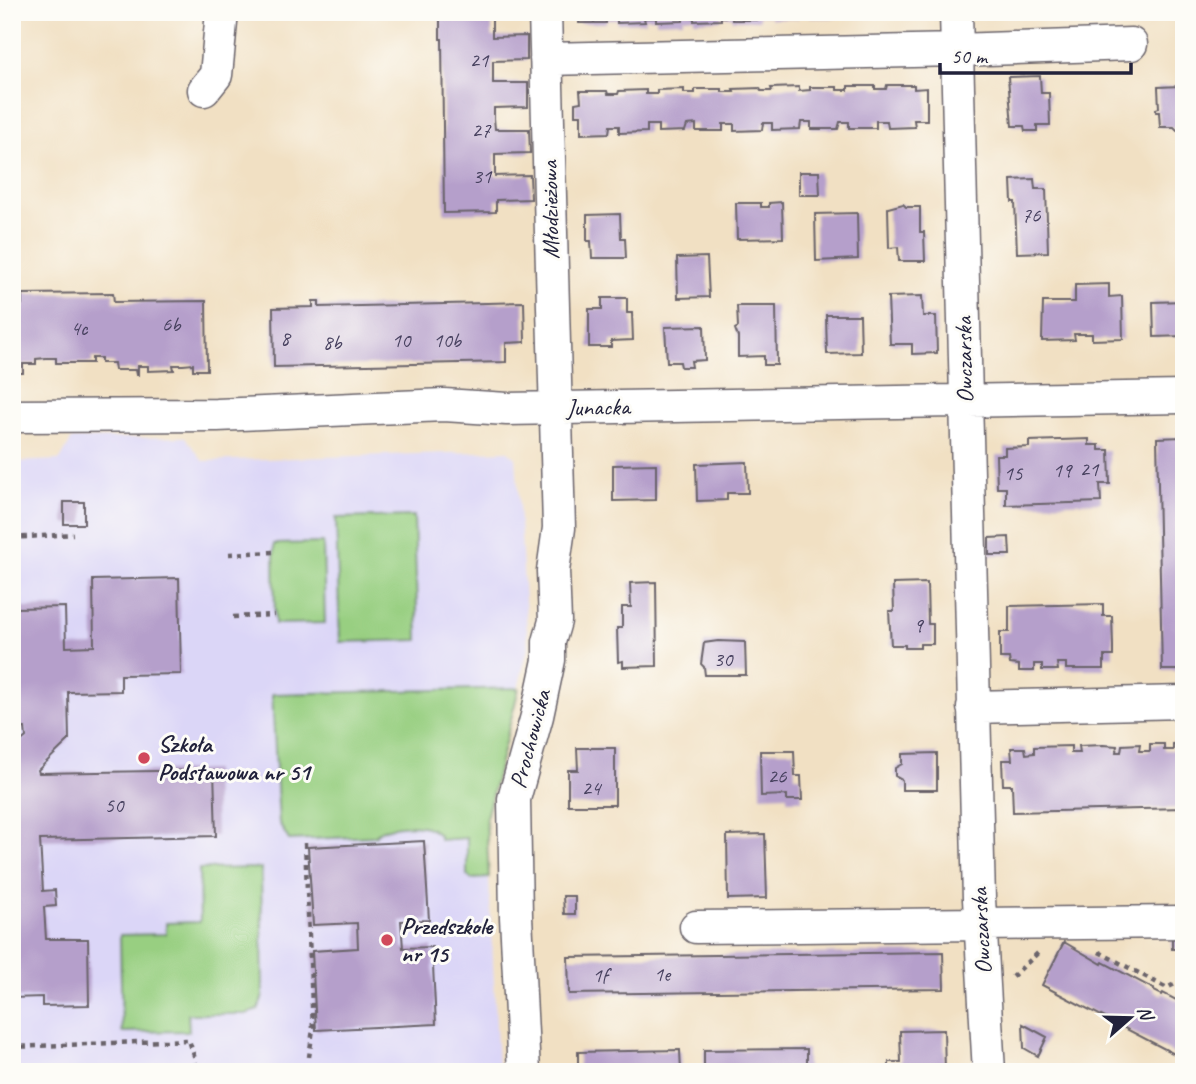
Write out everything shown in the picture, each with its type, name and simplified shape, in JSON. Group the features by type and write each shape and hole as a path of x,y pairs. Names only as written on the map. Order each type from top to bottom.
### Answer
{"street":[{"path":"204,90 216,75 219,63 222,12"},
{"name":"Młodzieżowa","path":"545,12 555,407"},
{"name":"Owczarska","path":"956,12 973,707 979,899 989,1072"},
{"path":"546,59 1131,44"},
{"name":"Junacka","path":"12,416 217,415 444,405 507,409 1184,397"},
{"name":"Prochowicka","path":"514,1057 514,799 537,716 555,621 554,571 559,528 555,407"},
{"path":"973,707 1184,702"},
{"path":"696,927 1184,922"}],"path":[{"path":"12,538 73,534"},
{"path":"229,554 273,552"},
{"path":"233,617 274,615"},
{"path":"305,843 313,1029 309,1057"},
{"path":"1008,981 1045,946"},
{"path":"1095,950 1167,988 1184,979"},
{"path":"12,1046 189,1040 196,1062"}],"shaded area":[{"name":"Szkoła Podstawowa nr 51","path":"185,437 203,461 508,451 516,458 528,648 486,818 498,1067 253,1072 12,1072 12,462 60,460 72,439"}],"green space":[{"path":"414,516 418,640 340,642 336,518"},
{"path":"323,543 325,623 275,624 274,544"},
{"path":"519,688 486,818 489,878 471,879 467,875 467,838 439,840 439,835 424,826 392,827 375,836 289,840 279,823 272,694"},
{"path":"261,868 263,996 258,1010 246,1014 188,1014 189,1031 122,1032 120,935 166,934 166,923 200,922 199,869"},
{"path":"504,1066 504,1072 253,1072 277,1070"}],"building":[{"path":"441,12 503,12 492,15 492,37 527,36 527,60 493,61 493,83 528,83 528,107 494,108 494,118 495,129 529,129 530,153 495,154 495,176 530,175 531,199 496,200 496,212 444,213"},
{"path":"579,12 836,12 836,18 797,15 798,19 759,16 759,20 732,20 732,17 721,17 721,20 694,21 694,17 683,18 683,21 656,22 656,18 644,18 645,22 617,23 617,19 606,19 606,23 579,23"},
{"path":"846,12 874,12 874,17 847,18"},
{"path":"1040,76 1041,93 1049,93 1050,125 1037,125 1037,131 1025,131 1024,126 1012,126 1008,77"},
{"path":"887,85 927,88 927,120 914,120 915,127 888,128 887,121 876,121 876,128 849,128 849,122 840,122 838,129 811,129 811,122 801,122 800,129 772,130 772,123 763,123 762,130 734,131 734,124 723,124 723,131 696,131 696,124 687,125 685,131 658,132 658,125 647,125 647,132 619,133 619,126 610,126 609,133 581,134 581,115 575,115 575,103 581,102 580,91 607,91 608,94 618,94 619,91 646,90 646,94 657,94 657,90 684,89 684,93 695,93 695,89 734,92 733,89 760,88 761,91 772,91 771,88 799,87 799,91 810,90 810,87 837,87 837,90 848,90 848,86 875,86 875,89 886,89"},
{"path":"1180,86 1180,97 1184,97 1184,137 1174,127 1160,127 1159,112 1156,112 1159,108 1158,87"},
{"path":"799,172 819,172 820,195 799,195"},
{"path":"1034,179 1035,189 1046,189 1048,252 1017,253 1015,202 1012,202 1011,180"},
{"path":"782,202 783,238 737,239 736,203 761,203 761,207 769,207 769,203"},
{"path":"903,204 906,207 920,207 920,232 924,232 925,261 899,261 898,247 889,248 888,208"},
{"path":"857,213 858,259 816,261 815,214"},
{"path":"620,214 621,238 625,238 626,258 592,258 591,241 587,241 587,215"},
{"path":"707,257 709,297 678,298 677,258"},
{"path":"1109,284 1109,297 1122,296 1123,339 1092,340 1092,334 1074,334 1075,340 1042,341 1043,302 1075,302 1075,285"},
{"path":"113,293 114,302 206,301 207,370 193,370 193,364 173,365 174,370 148,371 148,366 138,366 136,375 135,370 115,370 114,363 101,363 101,358 92,358 92,363 56,363 56,358 46,358 36,359 36,364 23,364 23,373 12,373 12,304 22,304 22,294"},
{"path":"922,296 923,316 936,316 937,353 912,354 912,344 890,344 888,297"},
{"path":"602,298 627,298 627,313 632,313 633,340 611,341 611,347 589,347 589,309 602,309"},
{"path":"313,301 319,301 319,307 524,302 525,342 506,343 506,362 274,367 273,308 313,307"},
{"path":"1184,301 1184,336 1154,337 1153,302"},
{"path":"737,306 776,306 777,365 764,365 764,356 738,357 738,337 735,329 738,327"},
{"path":"826,315 860,315 861,353 827,354"},
{"path":"704,326 705,360 691,361 692,367 681,367 680,362 667,362 665,327"},
{"path":"1184,437 1184,670 1162,670 1157,438"},
{"path":"1089,439 1089,445 1099,445 1099,450 1109,450 1110,484 1100,484 1101,502 1006,505 1006,488 997,488 996,455 1005,455 1005,448 1029,447 1029,441"},
{"path":"747,462 748,493 727,493 727,500 697,501 696,464"},
{"path":"656,464 656,500 613,501 613,465"},
{"path":"64,502 84,502 84,524 64,524"},
{"path":"1009,537 1010,555 989,555 989,538"},
{"path":"179,578 181,674 121,675 121,691 68,692 69,740 38,770 39,773 214,770 216,836 40,840 43,891 55,890 56,906 44,907 46,939 88,939 89,1005 42,1006 42,997 12,998 12,749 26,737 25,728 14,728 12,624 15,624 15,608 65,607 66,647 94,646 93,580"},
{"path":"656,582 657,666 623,667 623,661 618,662 617,628 622,628 622,607 631,607 630,583"},
{"path":"927,583 928,624 933,624 933,644 920,644 920,648 891,645 889,611 894,611 893,584"},
{"path":"1103,604 1103,616 1112,616 1113,646 1113,656 1104,656 1104,669 1066,669 1066,663 1057,663 1058,670 1042,670 1042,664 1034,664 1034,671 1019,671 1019,665 1010,664 1009,658 1000,658 1000,632 1009,632 1009,606"},
{"path":"745,642 746,675 705,675 701,664 704,643"},
{"path":"1184,743 1184,808 1013,812 1012,785 1003,785 1002,760 1012,760 1011,748 1025,748 1026,754 1034,753 1034,747 1071,746 1071,753 1080,753 1079,746 1103,745 1117,746 1116,752 1121,752 1122,745 1140,744 1139,751 1150,751 1150,744 1164,744 1164,750 1173,750 1173,744"},
{"path":"577,748 615,748 615,805 568,805 568,770 578,770"},
{"path":"760,751 794,751 795,776 801,776 802,800 787,800 787,795 761,796"},
{"path":"937,753 937,790 902,790 902,780 895,776 895,768 902,764 902,754"},
{"path":"765,834 767,898 728,899 727,835"},
{"path":"424,841 429,920 401,921 403,948 432,947 436,1024 316,1030 312,951 358,948 357,923 313,925 308,847"},
{"path":"563,896 575,896 575,914 564,914"},
{"path":"1172,937 1184,938 1184,949 1172,949"},
{"path":"1064,942 1154,991 1184,1004 1184,1059 1042,985"},
{"path":"943,952 944,989 569,994 568,957"},
{"path":"1023,1024 1047,1037 1038,1056 1024,1048"},
{"path":"944,1030 945,1072 889,1072 889,1062 901,1062 900,1031"},
{"path":"807,1049 807,1072 704,1072 704,1050"},
{"path":"680,1050 681,1072 578,1072 578,1052"}],"place":[{"name":"Szkoła Podstawowa nr 51","path":"144,758"},
{"name":"Przedszkole nr 15","path":"387,940"}]}
